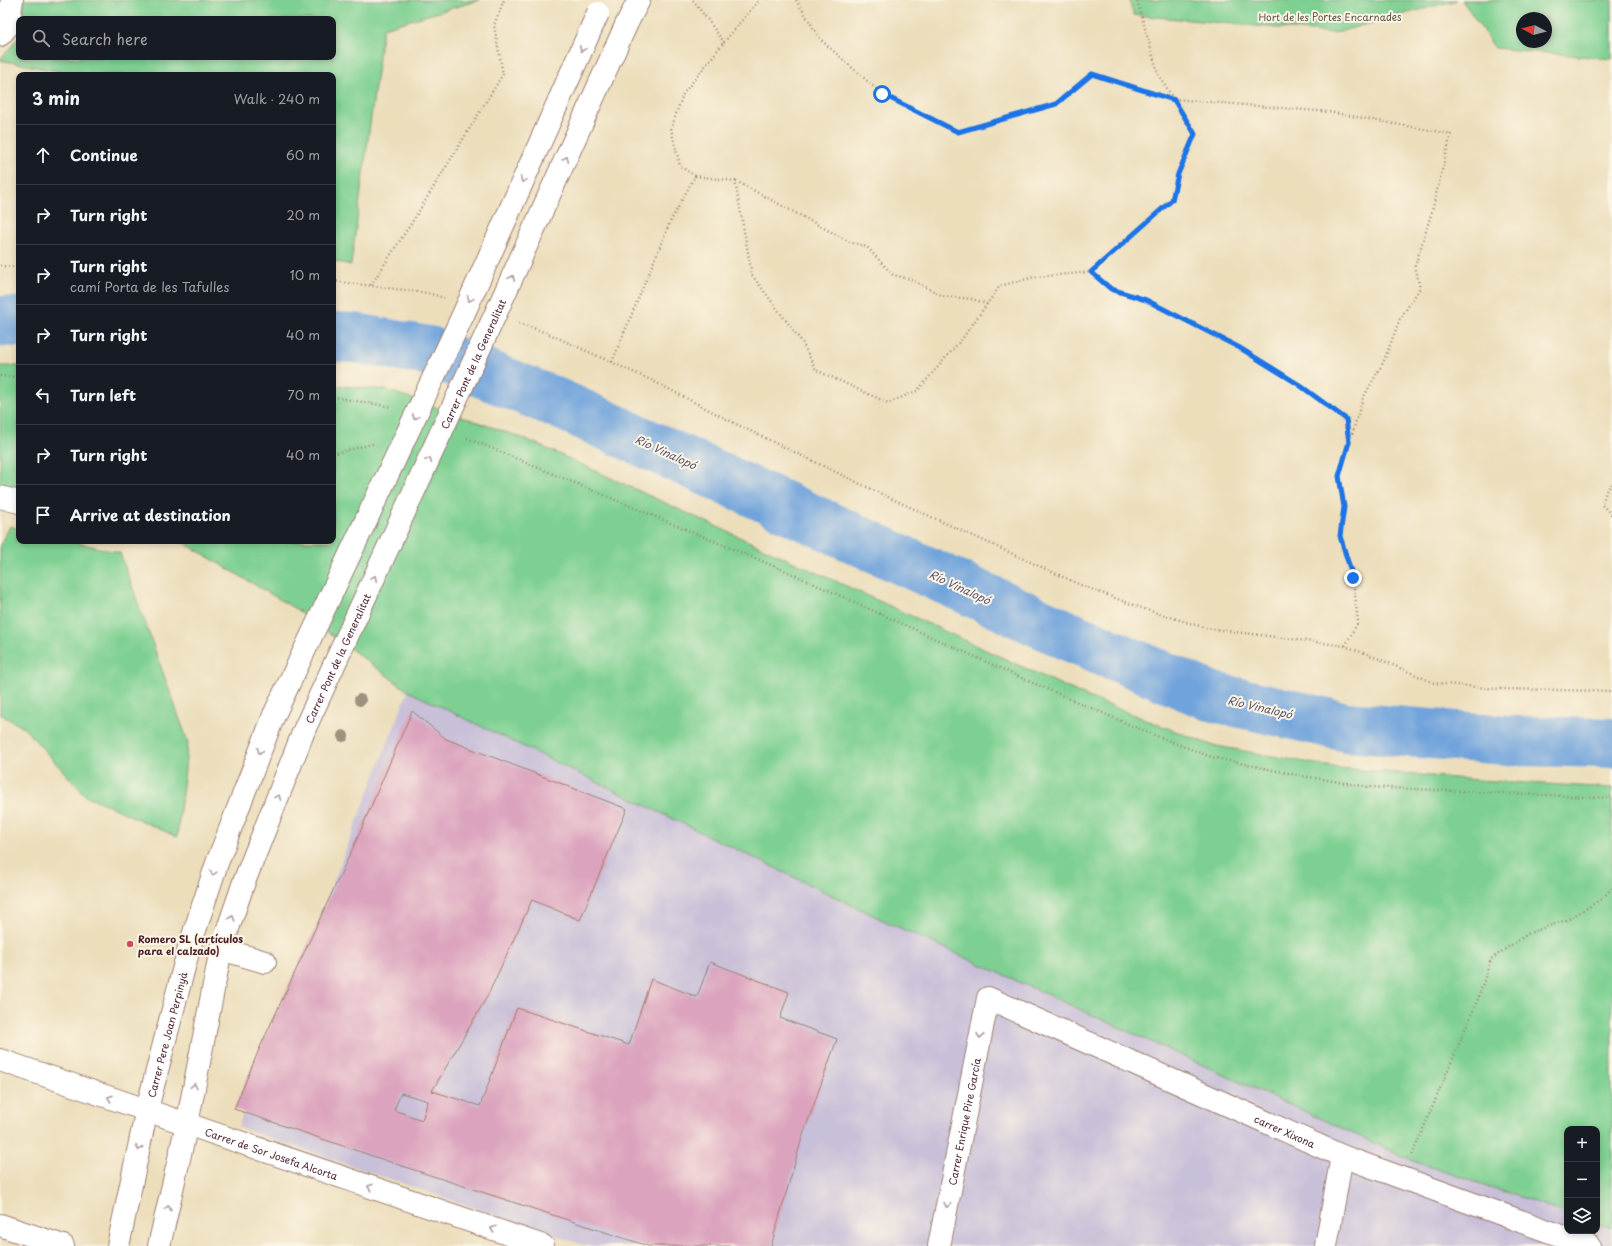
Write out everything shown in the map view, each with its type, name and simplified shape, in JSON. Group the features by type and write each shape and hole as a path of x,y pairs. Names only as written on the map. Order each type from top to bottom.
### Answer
{"main road":[{"path":"0,35 8,26 12,0"},
{"name":"Carrer Pont de la Generalitat","path":"221,949 244,882 305,728 627,23 639,0"},
{"name":"Carrer Pere Joan Perpinyà","path":"118,1246 147,1109 189,948 217,863 274,715 463,315 601,7"},
{"path":"0,497 16,501"},
{"path":"159,1246 186,1124 221,949 265,962"},
{"name":"carrer Xixona","path":"988,998 1342,1156 1589,1246"},
{"name":"Carrer Enrique Pire García","path":"939,1246 988,998"},
{"name":"Carrer de Sor Josefa Alcorta","path":"0,1060 147,1109 186,1124 543,1246"},
{"path":"1326,1246 1342,1156"},
{"path":"0,1225 63,1246"}],"path":[{"path":"371,286 503,74 494,25 504,0"},
{"path":"693,0 724,42"},
{"path":"759,0 683,94 670,129 680,166 694,176 735,181 850,242 867,247 893,275 910,279 944,296 972,299 987,304"},
{"path":"796,0 821,40 882,94 958,132 1056,104 1092,74 1174,100 1329,112 1451,134 1431,215 1415,266 1420,288 1400,319 1383,363 1363,398 1339,476 1344,507 1340,536 1353,578 1358,622 1345,646"},
{"path":"735,181 752,275 802,342 816,370 888,403 917,391 962,339 1000,286 1034,277 1091,272 1172,200 1178,174 1195,134 1158,74 1137,0"},
{"path":"612,362 670,222 694,176"},
{"path":"0,266 16,267"},
{"path":"1091,272 1111,289 1146,300 1240,348 1298,384 1346,419 1349,442"},
{"path":"336,281 428,293 449,300"},
{"path":"513,322 549,334 612,362 653,381 744,428 890,498 1083,586 1147,610 1206,628 1345,646 1434,682 1499,689 1612,691"},
{"path":"0,376 16,377"},
{"path":"336,398 395,408"},
{"path":"466,438 788,572 1026,680 1149,733 1211,757 1297,775 1369,787 1612,798"},
{"path":"1612,484 1606,491 1602,505 1612,515"},
{"path":"1402,1178 1478,999 1491,959 1529,933 1569,919 1603,898 1612,888"}],"shaded area":[{"path":"408,691 885,921 1416,1162 1564,1212 1564,1234 1600,1234 1600,1224 1612,1228 1612,1246 586,1246 238,1127"}],"green space":[{"path":"23,0 480,0 383,28 351,265 336,262 336,72 62,72 0,60 16,41 16,60 336,60 336,16 24,16"},
{"name":"Hort de les Portes Encarnades","path":"1129,0 1457,0 1334,33 1134,15"},
{"path":"1462,0 1612,0 1612,59 1495,48"},
{"path":"0,366 16,366 16,490 0,485"},
{"path":"336,385 387,390 528,440 1088,697 1211,745 1338,768 1477,780 1612,788 1612,1228 1600,1224 1600,1126 1564,1126 1564,1212 1416,1162 885,921 408,691 299,611 186,544 336,544"},
{"path":"10,526 16,528 16,544 82,544 120,553 188,742 177,837 85,795 24,728 0,714 0,547"}],"building":[{"path":"412,711 446,739 627,809 580,920 532,900 487,997 432,1091 480,1106 517,1008 629,1045 651,979 697,997 710,962 789,992 780,1018 837,1039 802,1138 771,1246 648,1246 405,1167 234,1109 261,1045 357,839","holes":["401,1093 428,1101 422,1120 394,1110"]}],"waterway":[{"name":"Río Vinalopó","path":"0,321 16,322"},
{"name":"Río Vinalopó","path":"336,337 355,338 429,351 564,406 1069,636 1210,696 1346,727 1518,741 1612,743"}],"place":[{"name":"Romero SL (artículos para el calzado)","path":"130,944"}],"route":[{"path":"882,94 958,132 1056,104 1092,74 1174,100 1195,134 1178,174 1172,200 1091,272 1111,289 1146,300 1240,348 1298,384 1346,419 1349,442 1339,476 1344,507 1340,536 1353,578"}]}
